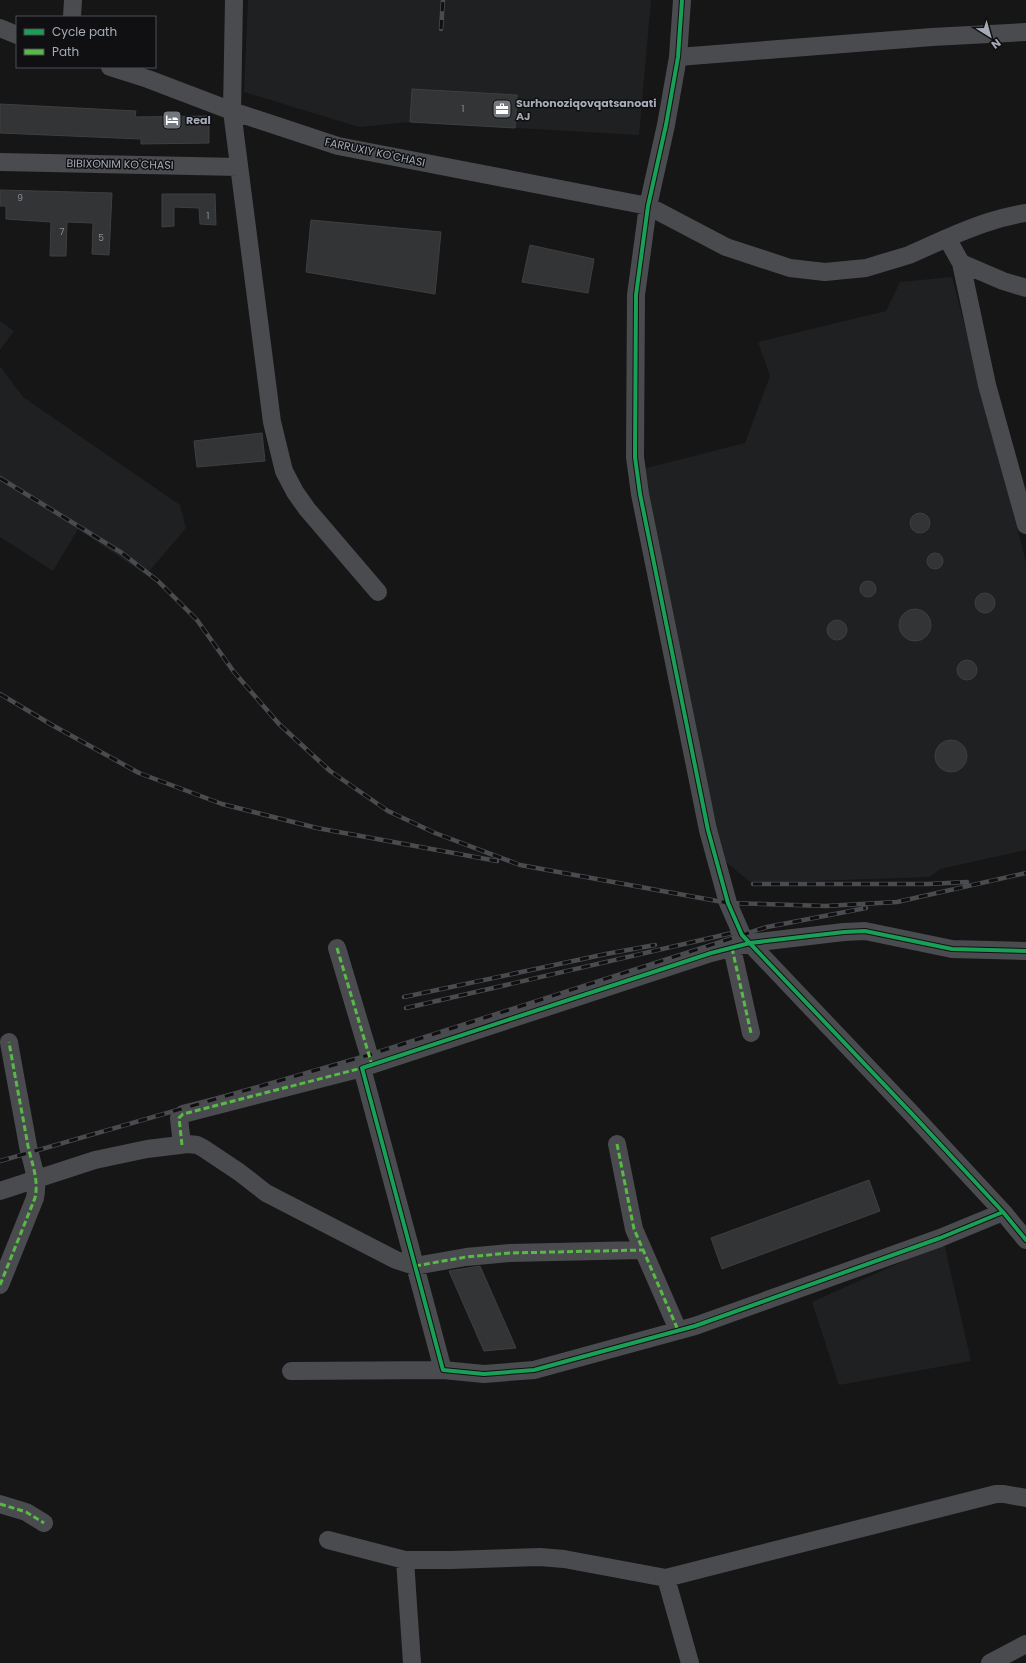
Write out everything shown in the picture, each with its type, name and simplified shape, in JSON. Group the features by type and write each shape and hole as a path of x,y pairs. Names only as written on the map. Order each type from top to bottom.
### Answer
{"street":[{"path":"72,16 73,0"},
{"path":"234,0 232,111 272,422 284,471 295,492 307,509 378,592"},
{"path":"682,0 678,58 666,125 648,206 636,295 635,458 640,494 708,830 728,903 742,935 913,1115 1003,1212 1026,1240"},
{"path":"0,28 16,35"},
{"path":"678,58 932,37 1026,32"},
{"name":"FARRUXIY KO'CHASI","path":"113,68 148,79 232,111 338,146 648,206 726,247 790,268 825,272 866,268 909,255 975,226 1011,215 1026,213"},
{"name":"BIBIXONIM KO'CHASI","path":"0,162 239,167"},
{"path":"947,238 961,263 987,385 1026,525"},
{"path":"961,263 1003,281 1026,288"},
{"path":"182,1145 180,1118 183,1114 367,1066 711,952 750,943 865,931 952,950 1026,951"},
{"path":"337,948 415,1266 443,1370"},
{"path":"732,948 751,1033"},
{"path":"0,1285 35,1198 37,1189 9,1042"},
{"path":"0,1191 95,1160 147,1149 188,1144 204,1148 239,1172 266,1194 396,1260 415,1266 466,1257 510,1253 642,1250"},
{"path":"617,1144 634,1230 678,1330"},
{"path":"291,1371 443,1370 484,1374 534,1370 695,1326 940,1238 1003,1212"},
{"path":"328,1540 405,1560 540,1557 564,1559 666,1578 996,1494 1026,1498"},
{"path":"0,1504 26,1512 44,1523"},
{"path":"405,1560 412,1663"},
{"path":"666,1578 690,1663"},
{"path":"990,1663 1026,1644"}],"shaded area":[{"name":"Surhonoziqovqatsanoati AJ","path":"248,0 651,0 639,135 410,122 359,127 244,92"},
{"path":"952,277 1026,562 1026,850 940,869 930,877 751,883 720,857 642,469 745,443 770,376 758,342 886,311 900,282"},
{"path":"0,321 14,331 0,350"},
{"path":"0,366 23,397 180,505 186,528 146,575 78,529 53,571 0,537"},
{"path":"944,1243 971,1361 839,1385 812,1302"}],"building":[{"path":"412,89 517,95 515,128 410,122"},
{"path":"0,104 136,111 135,117 209,116 209,143 141,144 141,139 0,133"},
{"path":"0,190 112,193 109,255 92,254 93,223 67,222 66,256 50,256 51,222 6,219 6,206 0,206"},
{"path":"162,194 215,194 216,225 200,224 199,208 174,207 174,226 162,227"},
{"path":"311,220 441,232 435,294 306,272"},
{"path":"530,245 594,259 588,293 522,282"},
{"path":"262,433 265,461 197,467 194,441"},
{"path":"916,513 924,513 930,519 930,527 924,533 916,533 910,527 910,519"},
{"path":"935,553 941,555 943,561 941,567 935,569 929,567 927,561 929,555"},
{"path":"868,581 874,583 876,589 874,595 868,597 862,595 860,589 862,583"},
{"path":"981,593 989,593 995,599 995,607 989,613 981,613 975,607 975,599"},
{"path":"912,609 918,609 928,616 931,625 930,631 924,638 918,641 912,641 902,634 899,628 899,622 906,612"},
{"path":"833,620 841,620 847,626 847,634 841,640 833,640 827,634 827,626"},
{"path":"963,660 971,660 977,666 977,674 971,680 963,680 957,674 957,666"},
{"path":"948,740 954,740 964,747 967,756 966,762 960,769 954,772 948,772 938,765 935,759 935,753 942,743"},
{"path":"869,1180 880,1211 722,1269 711,1238"},
{"path":"480,1266 516,1348 484,1351 449,1271"}],"railway":[{"path":"441,29 443,0"},
{"path":"0,478 122,553 158,581 197,620 234,672 279,724 330,771 388,811 435,833 520,865 728,903 826,906 897,902 1026,873"},
{"path":"0,694 52,725 139,773 222,804 317,828 497,861"},
{"path":"753,884 928,884 967,882"},
{"path":"0,1161 369,1055 767,927 866,908"},
{"path":"406,1008 732,933"},
{"path":"404,997 655,945"}],"marked path":[{"path":"337,948 372,1065"},
{"path":"732,948 751,1033"},
{"path":"0,1285 35,1198 36,1191 34,1172 9,1042"},
{"path":"182,1145 179,1118 183,1114 362,1068"},
{"path":"617,1144 634,1229 678,1330"},
{"path":"415,1266 466,1257 510,1253 642,1250"},
{"path":"0,1504 26,1512 44,1523"}],"cycle path":[{"path":"682,0 678,57 666,125 648,206 636,295 635,457 640,494 708,830 728,903 742,935 913,1115 1003,1212 1026,1240"},
{"path":"1003,1212 940,1238 695,1326 534,1370 484,1374 443,1370 362,1068 711,953 750,943 865,931 952,949 1026,951"}],"place":[{"name":"Surhonoziqovqatsanoati AJ","path":"502,109"},
{"name":"Real","path":"172,120"}]}
